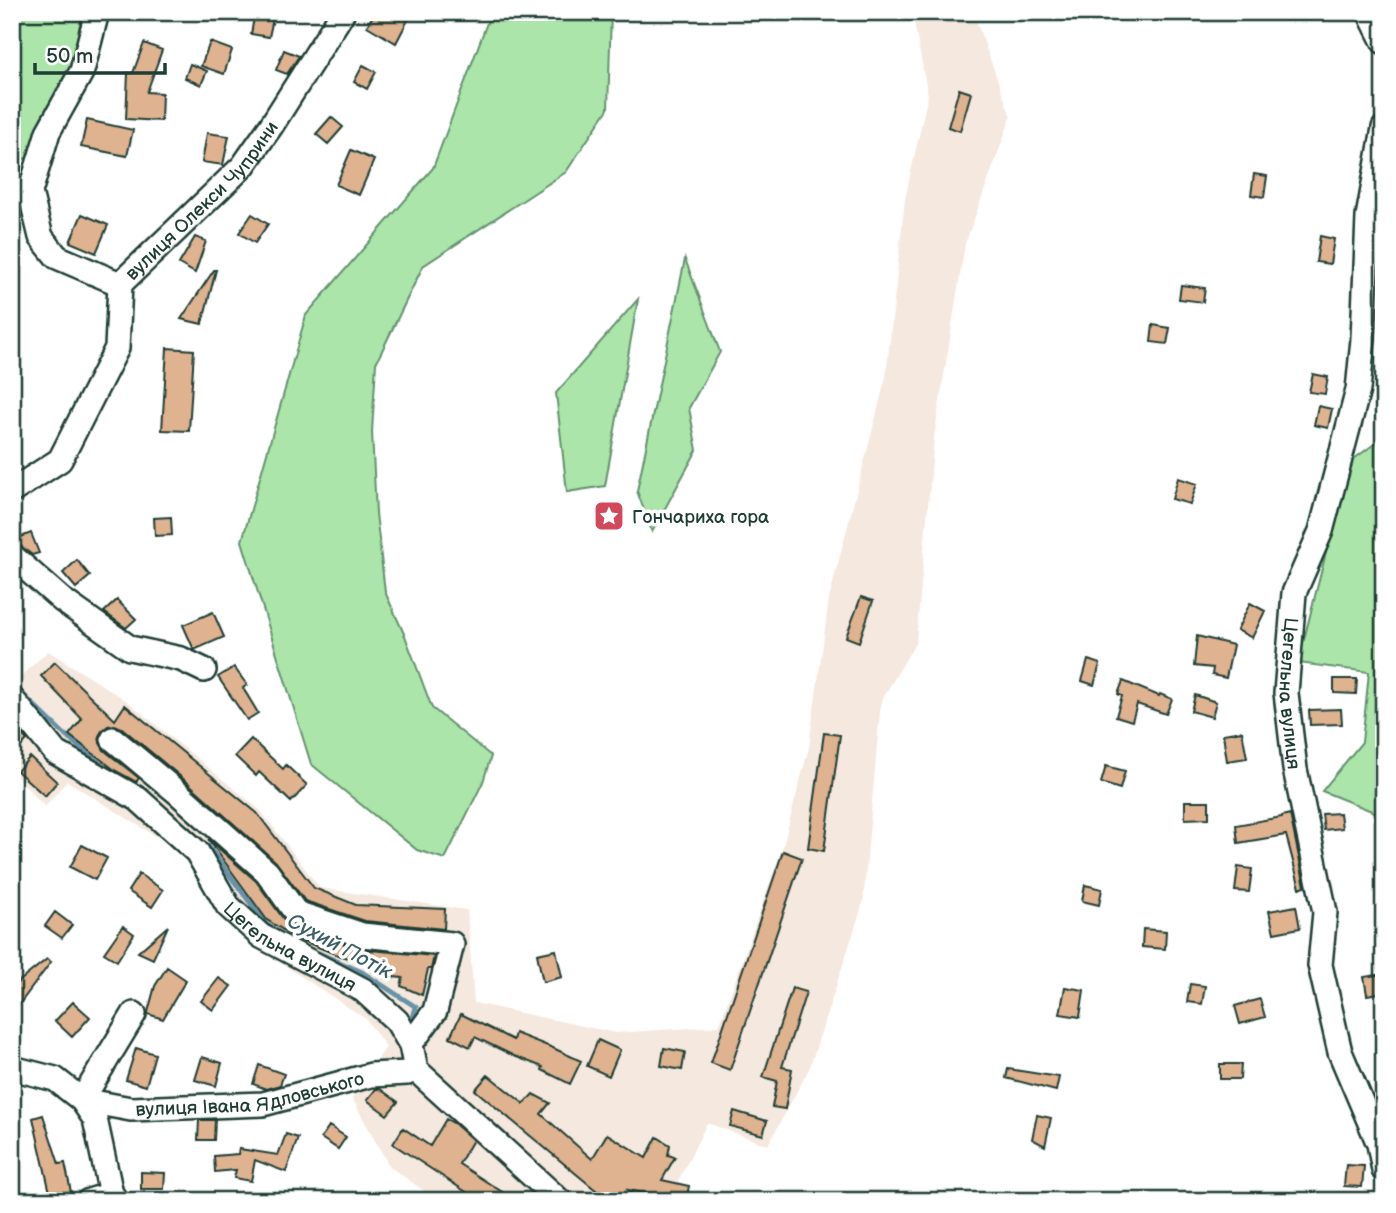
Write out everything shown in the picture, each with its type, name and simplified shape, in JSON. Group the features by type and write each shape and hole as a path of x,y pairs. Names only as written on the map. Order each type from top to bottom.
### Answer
{"street":[{"path":"97,12 82,71 48,132 30,192 40,237 57,257 120,284"},
{"name":"вулиця Олекси Чуприни","path":"12,491 60,460 117,348 120,284 243,166 343,12"},
{"path":"1369,12 1384,42"},
{"name":"Цегельна вулиця","path":"1384,128 1368,217 1363,340 1358,390 1321,531 1294,593 1286,693 1295,769 1325,912 1320,965 1340,1052 1379,1144 1384,1170"},
{"path":"12,556 62,600 130,648 181,659 204,670"},
{"name":"Цегельна вулиця","path":"12,699 55,752 138,799 197,852 229,906 261,936 363,990 397,1021 411,1045 416,1070"},
{"path":"113,740 267,872 296,913 362,935 452,944 435,1011 416,1037"},
{"path":"82,1100 134,1014"},
{"name":"вулиця Івана Ядловського","path":"12,1068 55,1079 82,1100 95,1119 114,1197"},
{"path":"416,1070 560,1201"},
{"name":"вулиця Івана Ядловського","path":"82,1100 131,1109 263,1104 371,1075 416,1070"},
{"path":"89,1201 114,1197"}],"shaded area":[{"path":"912,12 973,12 1011,117 965,244 934,438 916,642 881,701 863,903 809,1069 768,1145 707,1123 668,1201 438,1201 389,1166 352,1098 386,1047 366,1019 276,960 220,916 186,855 67,781 45,807 12,772 12,679 20,677 48,651 127,701 260,810 320,888 467,910 474,1003 616,1033 719,1026 783,846 809,747 829,599 886,377 905,199 928,95"}],"green space":[{"path":"12,12 82,12 72,68 27,158 12,162"},
{"path":"491,12 611,12 608,109 566,172 423,266 376,363 372,432 376,513 385,592 432,708 491,756 483,782 445,859 417,850 311,764 242,541 306,315 433,168"},
{"path":"685,259 720,352 689,408 697,450 652,532 637,491"},
{"path":"638,299 605,486 567,492 556,393"},
{"path":"1384,437 1384,816 1322,791 1362,742 1369,672 1298,663 1331,533 1336,472"}],"building":[{"path":"255,12 274,14 269,37 251,34"},
{"path":"375,12 393,12 408,20 396,43 367,26"},
{"path":"210,42 232,50 224,74 201,66"},
{"path":"144,43 162,50 147,92 162,93 161,121 126,119 128,73 133,73"},
{"path":"284,50 299,56 287,74 276,70"},
{"path":"190,64 207,71 201,85 185,78"},
{"path":"363,65 376,72 367,89 354,82"},
{"path":"959,89 971,93 960,131 948,127"},
{"path":"331,117 343,127 328,144 316,134"},
{"path":"87,120 133,130 127,156 81,147"},
{"path":"207,133 229,136 223,165 202,162"},
{"path":"351,150 374,160 359,195 336,185"},
{"path":"1254,174 1267,176 1264,197 1251,195"},
{"path":"82,214 108,225 96,253 70,242"},
{"path":"252,214 268,224 255,243 239,233"},
{"path":"1320,236 1334,239 1330,264 1316,262"},
{"path":"195,237 206,241 195,273 179,264"},
{"path":"214,270 202,324 181,319"},
{"path":"1181,285 1205,288 1203,302 1179,299"},
{"path":"1153,325 1170,328 1167,344 1151,342"},
{"path":"167,348 194,350 189,431 162,430"},
{"path":"1313,374 1328,377 1325,394 1309,392"},
{"path":"1318,406 1332,409 1328,428 1314,425"},
{"path":"1178,478 1197,484 1190,504 1172,499"},
{"path":"171,517 172,535 155,536 154,518"},
{"path":"31,533 39,553 32,555 18,544 16,539"},
{"path":"77,560 90,576 76,588 63,573"},
{"path":"861,597 873,601 859,642 846,637"},
{"path":"117,600 136,619 126,628 104,612"},
{"path":"1250,603 1265,611 1252,638 1237,630"},
{"path":"213,612 224,637 194,650 183,625"},
{"path":"1197,636 1233,645 1226,678 1212,675 1213,668 1194,666"},
{"path":"1088,660 1100,664 1094,685 1082,681"},
{"path":"55,662 115,720 125,705 257,813 314,888 356,905 445,909 444,929 365,921 305,901 276,862 122,728 108,726 99,736 100,743 104,750 139,778 136,782 116,771 69,735 82,719 41,676"},
{"path":"234,667 247,685 243,688 258,713 247,720 218,677"},
{"path":"1334,679 1357,679 1356,694 1334,693"},
{"path":"1123,681 1172,699 1166,714 1137,704 1132,721 1116,716 1122,696 1118,694"},
{"path":"1195,695 1216,702 1212,717 1191,711"},
{"path":"1341,709 1342,724 1310,725 1309,710"},
{"path":"12,723 27,740 12,756"},
{"path":"1242,731 1247,758 1227,761 1223,734"},
{"path":"824,733 840,735 824,851 808,848"},
{"path":"251,739 283,769 286,765 307,785 291,802 259,772 256,776 235,756"},
{"path":"30,757 57,782 45,796 17,771"},
{"path":"1106,766 1125,771 1120,789 1101,783"},
{"path":"1185,801 1209,801 1209,818 1185,819"},
{"path":"1340,813 1342,828 1324,830 1322,814"},
{"path":"1290,814 1305,886 1300,888 1286,835 1238,843 1236,825"},
{"path":"208,839 256,881 291,926 360,949 434,956 422,995 401,986 403,978 381,976 381,965 335,954 296,938 267,920"},
{"path":"82,845 107,858 95,880 70,867"},
{"path":"783,851 802,858 730,1070 711,1063"},
{"path":"1238,867 1252,869 1249,892 1235,891"},
{"path":"139,874 163,890 152,907 128,891"},
{"path":"1085,885 1102,889 1099,905 1082,901"},
{"path":"1296,906 1300,928 1274,933 1269,911"},
{"path":"55,912 72,925 62,938 45,926"},
{"path":"123,926 134,934 117,961 104,953"},
{"path":"168,926 153,959 138,952"},
{"path":"1143,929 1166,931 1165,949 1142,947"},
{"path":"556,950 562,977 543,982 537,954"},
{"path":"47,959 51,962 12,1014 12,987"},
{"path":"167,967 186,980 163,1019 148,1012 155,986"},
{"path":"1384,974 1384,992 1367,995 1364,977"},
{"path":"219,978 231,986 213,1010 201,1001"},
{"path":"1190,984 1205,986 1202,1004 1187,1002"},
{"path":"1065,987 1084,990 1080,1017 1060,1014"},
{"path":"792,988 806,992 782,1067 792,1069 785,1109 772,1107 777,1081 763,1077"},
{"path":"1260,999 1265,1017 1240,1024 1235,1006"},
{"path":"73,1002 90,1017 72,1037 55,1021"},
{"path":"461,1014 513,1040 515,1033 581,1061 570,1084 542,1070 543,1067 475,1037 470,1047 450,1037"},
{"path":"598,1040 620,1050 609,1076 587,1066"},
{"path":"136,1048 155,1054 146,1086 126,1080"},
{"path":"664,1048 685,1052 682,1070 661,1066"},
{"path":"202,1057 222,1063 216,1086 195,1080"},
{"path":"1220,1064 1241,1064 1240,1079 1220,1079"},
{"path":"259,1065 284,1074 280,1085 266,1089 253,1084"},
{"path":"1008,1069 1059,1077 1056,1091 1006,1078"},
{"path":"488,1075 524,1104 533,1094 550,1103 541,1114 592,1159 607,1134 646,1158 657,1137 670,1145 668,1155 675,1157 662,1180 689,1186 686,1201 628,1190 640,1201 609,1201 475,1090"},
{"path":"376,1089 398,1102 387,1115 367,1100"},
{"path":"734,1111 767,1121 763,1135 730,1126"},
{"path":"43,1115 59,1164 65,1163 71,1192 51,1197 33,1118"},
{"path":"1037,1115 1051,1118 1045,1146 1032,1139"},
{"path":"446,1119 473,1140 459,1164 516,1201 480,1201 393,1144 403,1128 430,1146"},
{"path":"199,1120 215,1120 214,1140 198,1140"},
{"path":"329,1126 346,1137 338,1149 321,1138"},
{"path":"286,1134 298,1138 286,1172 255,1160 251,1181 234,1178 236,1170 215,1172 214,1156 238,1154 239,1149 278,1155"},
{"path":"1346,1165 1364,1166 1362,1187 1344,1186"},
{"path":"141,1172 165,1173 164,1189 141,1189"}],"waterway":[{"name":"Сухий Потік","path":"12,684 64,734 105,768"},
{"name":"Сухий Потік","path":"198,838 208,846 266,924 286,937"},
{"name":"Сухий Потік","path":"307,948 362,972 416,1007 410,1029"}],"place":[{"name":"Гончариха гора","path":"609,516"}]}
